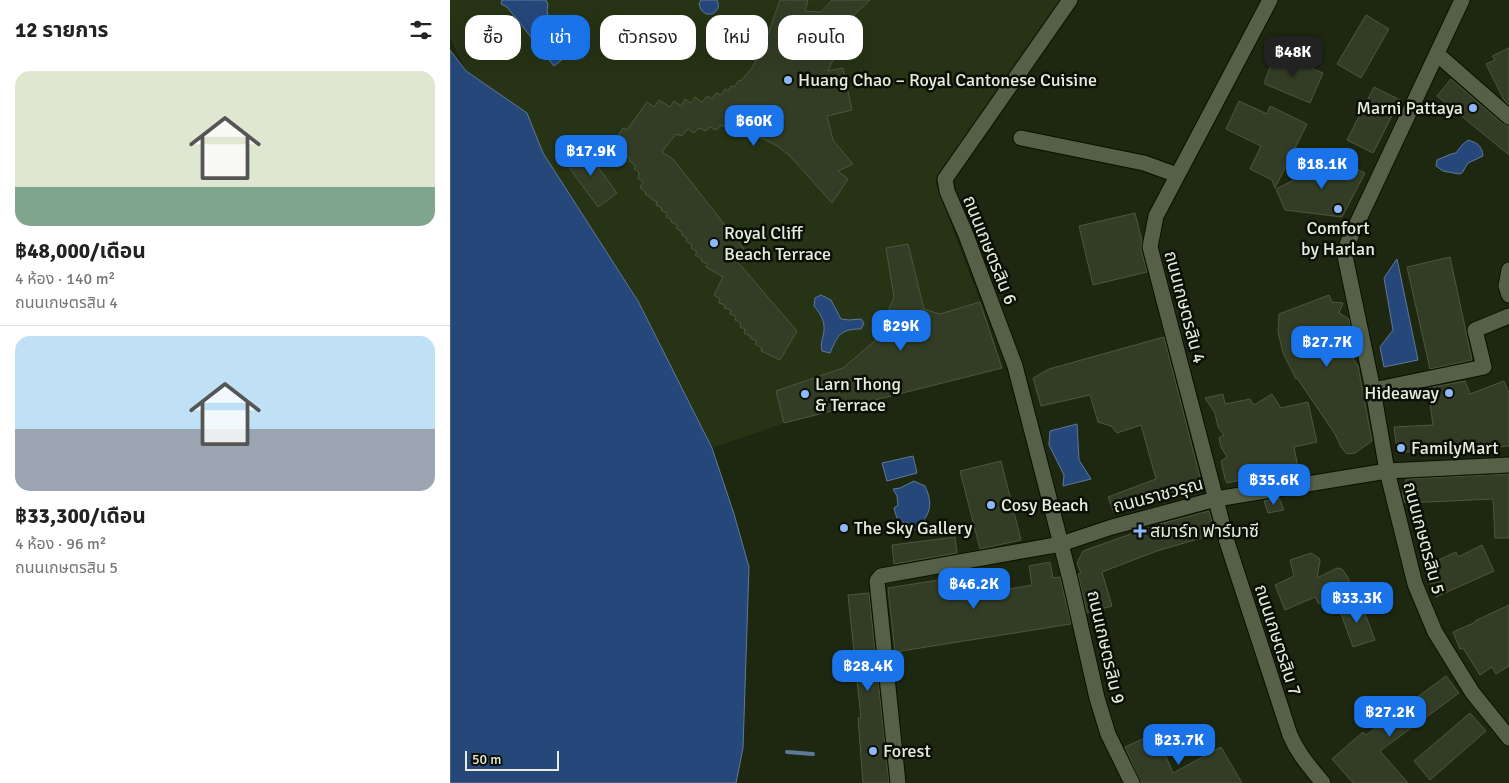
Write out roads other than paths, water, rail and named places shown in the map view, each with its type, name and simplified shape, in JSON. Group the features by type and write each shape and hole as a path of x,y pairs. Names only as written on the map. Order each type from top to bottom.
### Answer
{"street":[{"name":"ถนนเกษตรสิน 6","path":"1061,544 1015,366 966,235 946,191 945,179 1070,0"},
{"name":"ถนนเกษตรสิน 4","path":"1216,499 1150,247 1156,216 1270,0"},
{"name":"ถนนเกษตรสิน 5","path":"1462,0 1344,251 1373,390 1387,471 1415,584 1435,632 1472,692 1509,738"},
{"path":"1437,54 1509,117"},
{"path":"1021,138 1144,163 1176,175"},
{"path":"1509,270 1506,286 1509,295"},
{"path":"1373,390 1484,367 1475,330 1509,316"},
{"name":"ถนนราชวรุณ","path":"898,783 877,582 881,576 1061,544 1112,527 1216,499 1387,471 1509,465"},
{"name":"ถนนเกษตรสิน 7","path":"1216,499 1227,542 1290,735 1300,755 1323,783"},
{"name":"ถนนเกษตรสิน 9","path":"1061,544 1097,698 1108,734 1132,783"}],"water":[{"path":"502,0 546,0 548,15 531,15 531,37 521,25 521,15 513,15 507,7 501,4"},
{"path":"701,0 717,0 717,10 712,14 706,14 701,10 699,4"},
{"path":"450,50 466,71 527,113 543,153 638,301 712,448 749,567 743,748 736,783 450,783"},
{"path":"549,60 562,60 554,66"},
{"path":"1468,140 1479,145 1483,156 1468,163 1462,173 1459,174 1443,171 1436,166 1437,160 1456,153"},
{"path":"1397,259 1418,360 1384,367 1380,347 1393,330 1384,278"},
{"path":"821,295 831,300 841,319 861,319 864,323 861,329 848,330 841,334 830,353 822,351 824,324 814,306 815,298"},
{"path":"1077,424 1079,460 1091,479 1063,486 1064,475 1049,445 1050,431"},
{"path":"913,456 917,473 887,481 882,463"},
{"path":"914,481 925,486 930,505 924,520 915,530 908,523 901,522 898,519 894,508 898,505 897,496 893,489 900,488"}],"waterway":[{"path":"787,752 813,754"}],"place":[{"name":"Huang Chao – Royal Cantonese Cuisine","path":"788,80"},
{"name":"Marni Pattaya","path":"1473,108"},
{"name":"Comfort by Harlan","path":"1338,209"},
{"name":"Royal Cliff Beach Terrace","path":"714,243"},
{"name":"Hideaway","path":"1449,393"},
{"name":"Larn Thong & Terrace","path":"805,394"},
{"name":"FamilyMart","path":"1401,448"},
{"name":"Cosy Beach","path":"991,505"},
{"name":"The Sky Gallery","path":"844,528"},
{"name":"สมาร์ท ฟาร์มาซี","path":"1140,531"},
{"name":"Forest","path":"873,751"}]}
